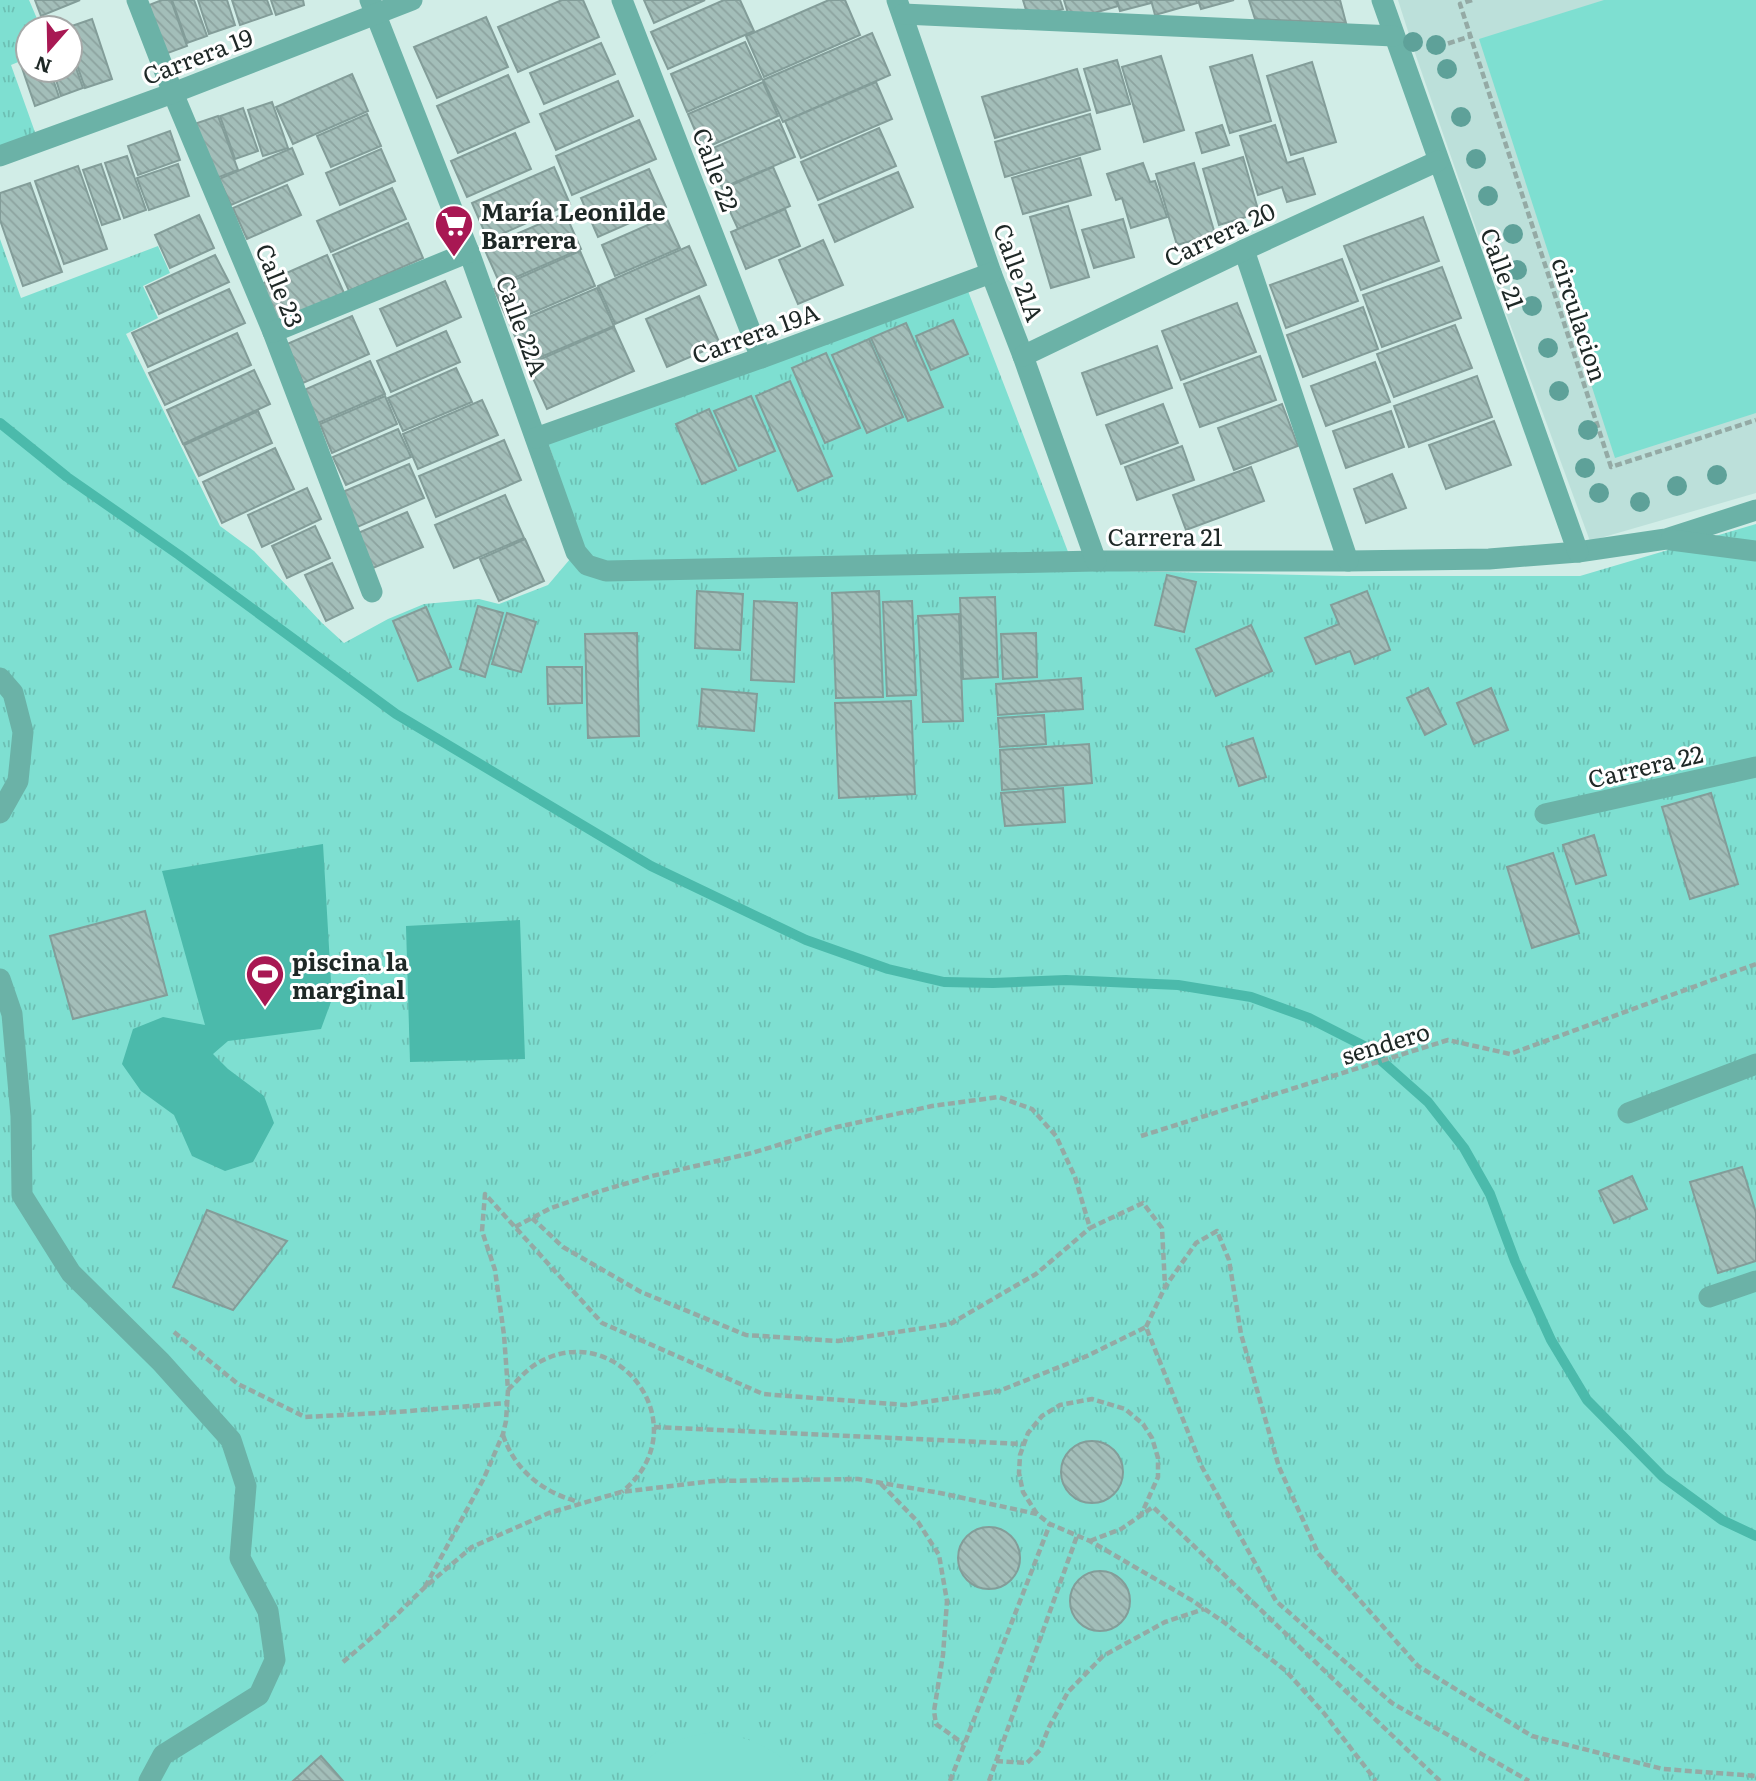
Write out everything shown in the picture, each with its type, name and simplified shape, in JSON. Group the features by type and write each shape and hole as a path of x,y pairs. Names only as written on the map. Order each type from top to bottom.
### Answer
{"street":[{"name":"Calle 23","path":"137,0 273,332 372,593"},
{"name":"Carrera 19","path":"0,156 173,93 373,7 412,0"},
{"name":"Calle 22","path":"622,0 761,358"},
{"name":"Calle 21","path":"1382,0 1578,552"},
{"name":"Calle 22A","path":"373,7 468,253 576,552"},
{"path":"900,7 1394,36"},
{"name":"Calle 21A","path":"900,7 990,273 1023,355 1096,561"},
{"name":"Carrera 20","path":"1023,355 1438,161"},
{"path":"1244,250 1348,561"},
{"path":"273,332 468,253"},
{"name":"Carrera 19A","path":"536,438 990,273"},
{"name":"Carrera 21","path":"576,552 587,565 606,571 1096,561 1489,559 1578,552 1666,539 1756,510"},
{"path":"1666,539 1756,551"},
{"path":"0,678 13,693 23,732 18,781 0,813"},
{"name":"Carrera 22","path":"1545,814 1756,767"},
{"path":"0,979 12,1014 21,1116 22,1195 71,1273 161,1362 232,1440 246,1486 240,1558 268,1611 275,1660 259,1695 163,1755 149,1781"},
{"path":"1628,1113 1756,1063"},
{"path":"1709,1297 1756,1281"}],"path":[{"name":"circulacion","path":"1472,0 1460,4 1611,467 1756,420"},
{"path":"1417,53 1471,36"},
{"name":"sendero","path":"1141,1136 1448,1040 1510,1054 1756,964"},
{"path":"515,1227 551,1208 597,1192 752,1153 837,1126 932,1106 999,1097 1032,1109 1056,1136 1075,1177 1090,1228"},
{"path":"425,1587 484,1478 506,1421 508,1390 504,1335 495,1270 482,1231 485,1194 602,1323 763,1394 905,1405 999,1391 1087,1356 1146,1327 1165,1287 1196,1243 1217,1231 1229,1259 1241,1334 1279,1467 1318,1553 1418,1666 1532,1737 1663,1769 1756,1776"},
{"path":"531,1218 563,1247 641,1292 746,1335 838,1341 950,1324 1035,1274 1090,1228 1143,1203 1162,1228 1165,1287"},
{"path":"165,1325 237,1384 305,1417 507,1402"},
{"path":"1146,1327 1202,1467 1276,1601 1392,1703 1529,1781"},
{"path":"508,1390 536,1364 554,1356 572,1353 592,1354 615,1363 632,1376 644,1390 652,1409 654,1440 650,1456 640,1473 633,1483 621,1492"},
{"path":"1140,1516 1158,1477 1158,1458 1152,1438 1143,1424 1125,1409 1092,1399 1060,1405 1042,1416 1028,1433 1020,1455 1019,1473 1023,1492 1037,1514 1051,1524 1090,1541 1205,1609 1253,1644 1286,1671 1323,1712 1376,1781"},
{"path":"654,1427 1024,1444"},
{"path":"503,1434 513,1458 527,1475 543,1488 582,1503"},
{"path":"343,1662 472,1546 549,1513 621,1492 713,1481 858,1479 1037,1514"},
{"path":"880,1483 918,1522 939,1555 947,1601 943,1654 934,1711 936,1724 964,1744"},
{"path":"1090,1541 1121,1529 1153,1507 1440,1781"},
{"path":"950,1781 1051,1524"},
{"path":"989,1781 1076,1536"},
{"path":"996,1761 1027,1763 1040,1750 1068,1692 1103,1657 1165,1622 1205,1609"}],"shaded area":[{"path":"1398,0 1756,0 1756,493 1590,541 1496,286"},
{"name":"piscina la marginal","path":"323,844 332,999 321,1029 228,1041 213,1054 264,1096 274,1123 253,1162 225,1171 192,1156 174,1115 141,1091 122,1064 133,1029 163,1017 205,1025 162,871"},
{"path":"520,920 525,1059 410,1062 406,926"}],"green space":[{"path":"0,0 29,0 35,14 14,14 14,64 11,65 14,84 18,84 36,135 0,148"},
{"path":"1604,0 1756,0 1756,413 1615,458 1479,39"},
{"path":"0,239 21,298 158,246 170,273 143,286 158,318 126,334 220,526 254,551 344,643 388,619 424,604 479,599 499,604 548,585 582,545 548,442 968,291 1075,570 1346,576 1580,576 1756,524 1756,1781 0,1781"},
{"path":"720,1732 767,1748 786,1762 802,1781 632,1781 648,1759 669,1744 693,1736"}],"building":[{"path":"35,0 80,0 46,14 40,14"},
{"path":"171,0 187,46 165,54 149,5"},
{"path":"172,0 194,0 207,36 187,43"},
{"path":"198,0 227,0 235,25 209,34"},
{"path":"232,0 267,0 272,14 240,25"},
{"path":"271,0 303,0 304,5 276,15"},
{"path":"562,0 583,0 599,37 518,72 498,27"},
{"path":"644,0 705,0 654,23"},
{"path":"724,0 740,0 754,31 668,69 651,32"},
{"path":"829,0 845,0 860,35 764,77 746,36"},
{"path":"1023,0 1060,0 1063,9 1029,20"},
{"path":"1064,0 1116,0 1118,6 1070,20"},
{"path":"1117,0 1150,0 1151,3 1120,11"},
{"path":"1151,0 1196,0 1197,3 1155,15"},
{"path":"1198,0 1234,0 1201,9"},
{"path":"1249,0 1340,0 1346,23 1255,19"},
{"path":"486,17 508,67 437,98 414,47"},
{"path":"92,19 112,79 85,88 84,84 84,22"},
{"path":"872,33 890,75 783,122 763,80"},
{"path":"745,42 762,79 687,112 671,74"},
{"path":"601,43 615,74 544,104 530,73"},
{"path":"1252,55 1271,121 1230,133 1210,67"},
{"path":"1161,56 1184,130 1144,142 1122,67"},
{"path":"1117,60 1130,104 1097,113 1084,69"},
{"path":"1312,62 1336,142 1291,155 1267,76"},
{"path":"1077,69 1090,110 995,138 982,97"},
{"path":"352,74 368,111 293,144 276,107"},
{"path":"508,75 529,122 458,153 437,106"},
{"path":"618,81 633,116 556,150 540,114"},
{"path":"763,82 778,116 703,149 688,114"},
{"path":"876,82 892,119 801,158 785,121"},
{"path":"27,84 55,84 59,97 35,106"},
{"path":"57,84 82,84 83,88 61,96"},
{"path":"272,102 288,148 263,156 248,110"},
{"path":"243,108 258,151 235,159 220,116"},
{"path":"367,114 381,146 331,167 317,136"},
{"path":"1090,114 1100,149 1005,177 995,142"},
{"path":"218,116 238,170 214,179 194,124"},
{"path":"639,120 656,159 572,195 556,156"},
{"path":"779,120 795,157 722,188 706,151"},
{"path":"1222,125 1229,145 1202,153 1196,133"},
{"path":"1275,125 1287,163 1303,158 1315,194 1287,202 1282,187 1258,195 1240,136"},
{"path":"879,128 896,166 818,200 801,162"},
{"path":"170,131 180,160 138,175 128,146"},
{"path":"515,133 531,169 467,197 451,161"},
{"path":"292,148 303,174 231,205 219,179"},
{"path":"381,149 395,181 340,205 326,173"},
{"path":"127,156 146,210 124,218 105,163"},
{"path":"1243,157 1259,213 1219,225 1203,169"},
{"path":"1080,158 1091,195 1023,214 1012,178"},
{"path":"1143,163 1150,182 1155,181 1167,217 1131,228 1122,198 1116,200 1107,174"},
{"path":"1194,163 1215,234 1177,245 1156,174"},
{"path":"101,164 120,219 102,225 83,170"},
{"path":"178,164 189,196 149,210 137,178"},
{"path":"78,166 107,249 64,264 35,181"},
{"path":"554,167 570,204 488,240 472,203"},
{"path":"773,167 790,206 738,229 720,190"},
{"path":"649,169 666,207 598,237 581,198"},
{"path":"898,172 913,207 835,242 819,205"},
{"path":"30,183 62,272 23,286 0,220 0,193"},
{"path":"287,185 301,215 247,239 233,208"},
{"path":"392,188 406,219 331,252 317,221"},
{"path":"1068,206 1089,277 1051,288 1030,217"},
{"path":"785,209 800,246 746,269 731,232"},
{"path":"565,213 581,249 500,284 484,248"},
{"path":"199,215 214,248 170,268 155,235"},
{"path":"666,217 680,248 615,276 602,245"},
{"path":"1423,217 1439,261 1361,290 1344,246"},
{"path":"1123,219 1134,257 1094,268 1082,230"},
{"path":"408,223 423,258 349,291 333,255"},
{"path":"823,240 843,285 798,304 779,260"},
{"path":"689,246 706,285 615,324 598,286"},
{"path":"580,251 595,286 509,323 494,289"},
{"path":"215,255 229,282 159,314 146,287"},
{"path":"327,255 344,293 274,324 257,286"},
{"path":"1342,259 1358,301 1286,328 1270,285"},
{"path":"1442,267 1461,318 1382,347 1363,295"},
{"path":"445,281 461,317 397,346 380,309"},
{"path":"597,288 614,326 527,363 510,325"},
{"path":"229,289 245,323 148,367 132,333"},
{"path":"699,296 720,344 667,367 646,319"},
{"path":"1237,303 1256,352 1181,380 1162,331"},
{"path":"1363,307 1378,349 1303,377 1287,335"},
{"path":"352,316 369,354 303,383 287,344"},
{"path":"953,320 968,354 931,370 916,336"},
{"path":"906,323 943,407 908,421 871,338"},
{"path":"1455,325 1472,368 1394,397 1377,354"},
{"path":"614,327 634,371 547,409 527,365"},
{"path":"446,331 460,362 391,392 377,361"},
{"path":"237,333 251,365 165,405 149,373"},
{"path":"869,339 903,417 867,433 832,355"},
{"path":"1157,346 1172,388 1097,415 1082,373"},
{"path":"826,353 860,428 825,443 792,368"},
{"path":"1260,356 1276,400 1200,427 1184,384"},
{"path":"370,361 385,394 318,423 304,390"},
{"path":"1375,362 1390,402 1326,426 1311,386"},
{"path":"456,368 472,402 403,431 388,398"},
{"path":"254,370 270,404 183,444 167,410"},
{"path":"1477,376 1492,417 1409,447 1394,406"},
{"path":"790,381 832,476 798,491 756,396"},
{"path":"385,396 397,424 332,453 320,424"},
{"path":"751,396 775,451 739,466 714,411"},
{"path":"482,400 498,435 418,469 403,434"},
{"path":"1163,404 1178,443 1121,464 1106,425"},
{"path":"1282,404 1298,446 1234,470 1218,428"},
{"path":"709,409 736,470 702,484 676,424"},
{"path":"258,411 272,443 199,476 184,445"},
{"path":"1391,411 1404,447 1346,468 1333,431"},
{"path":"1494,421 1511,465 1446,489 1429,445"},
{"path":"398,429 411,457 346,485 333,457"},
{"path":"504,440 521,480 436,517 419,476"},
{"path":"1182,446 1194,480 1137,500 1125,467"},
{"path":"275,448 294,489 222,523 203,482"},
{"path":"409,464 424,498 355,528 340,493"},
{"path":"1251,467 1264,501 1186,530 1173,495"},
{"path":"1392,474 1406,508 1366,523 1354,489"},
{"path":"307,488 321,519 262,547 248,515"},
{"path":"505,495 524,538 454,568 435,525"},
{"path":"407,512 423,547 373,568 358,533"},
{"path":"315,526 330,558 287,578 272,546"},
{"path":"525,539 544,581 499,601 480,559"},
{"path":"332,563 353,608 326,621 305,575"},
{"path":"1167,575 1196,582 1184,632 1155,625"},
{"path":"697,591 743,594 740,650 695,648"},
{"path":"879,591 883,697 836,698 832,593"},
{"path":"1367,591 1390,650 1355,664 1350,651 1316,664 1305,638 1339,624 1331,605"},
{"path":"995,597 998,677 963,679 960,598"},
{"path":"754,601 797,603 794,682 751,680"},
{"path":"912,601 916,695 887,696 883,602"},
{"path":"478,606 503,613 485,677 460,669"},
{"path":"426,607 451,667 418,681 393,621"},
{"path":"507,613 536,622 521,672 492,664"},
{"path":"959,614 963,721 923,722 918,616"},
{"path":"1251,625 1272,671 1216,696 1196,649"},
{"path":"637,633 639,736 588,738 585,634"},
{"path":"1036,633 1037,677 1003,679 1001,634"},
{"path":"547,667 582,667 582,703 548,704"},
{"path":"1081,678 1083,709 998,715 996,684"},
{"path":"1428,688 1446,724 1425,735 1407,698"},
{"path":"1491,688 1508,730 1474,744 1457,703"},
{"path":"702,689 757,694 754,731 699,726"},
{"path":"911,701 915,794 839,798 835,703"},
{"path":"1044,715 1046,744 1000,747 998,718"},
{"path":"1253,738 1266,777 1239,786 1226,747"},
{"path":"1089,744 1092,783 1002,790 1000,750"},
{"path":"1063,788 1065,822 1005,826 1001,793"},
{"path":"1711,793 1738,884 1690,899 1662,807"},
{"path":"1594,835 1606,875 1576,884 1563,845"},
{"path":"1553,853 1579,933 1532,948 1507,867"},
{"path":"145,911 167,995 73,1019 50,936"},
{"path":"1742,1167 1756,1213 1756,1261 1718,1273 1690,1182"},
{"path":"1632,1176 1647,1209 1614,1223 1599,1191"},
{"path":"207,1210 287,1241 233,1310 173,1287"},
{"path":"1086,1441 1098,1441 1114,1450 1121,1460 1121,1484 1114,1494 1098,1503 1086,1503 1075,1498 1066,1489 1061,1478 1061,1466 1066,1455 1075,1446"},
{"path":"983,1527 995,1527 1011,1536 1018,1546 1018,1570 1011,1580 995,1589 983,1589 972,1584 963,1575 958,1564 958,1552 963,1541 972,1532"},
{"path":"1100,1571 1117,1576 1125,1584 1130,1601 1125,1618 1117,1626 1100,1631 1083,1626 1075,1618 1070,1601 1075,1584 1083,1576"},
{"path":"321,1756 343,1781 293,1781"}],"waterway":[{"path":"0,423 67,477 179,555 396,714 651,866 806,940 888,969 944,982 1066,980 1178,985 1251,997 1309,1018 1366,1047 1428,1102 1464,1148 1490,1194 1515,1261 1551,1340 1587,1400 1663,1477 1722,1520 1756,1536"}],"place":[{"name":"María Leonilde Barrera","path":"454,258"},
{"name":"piscina la marginal","path":"265,1008"}]}
